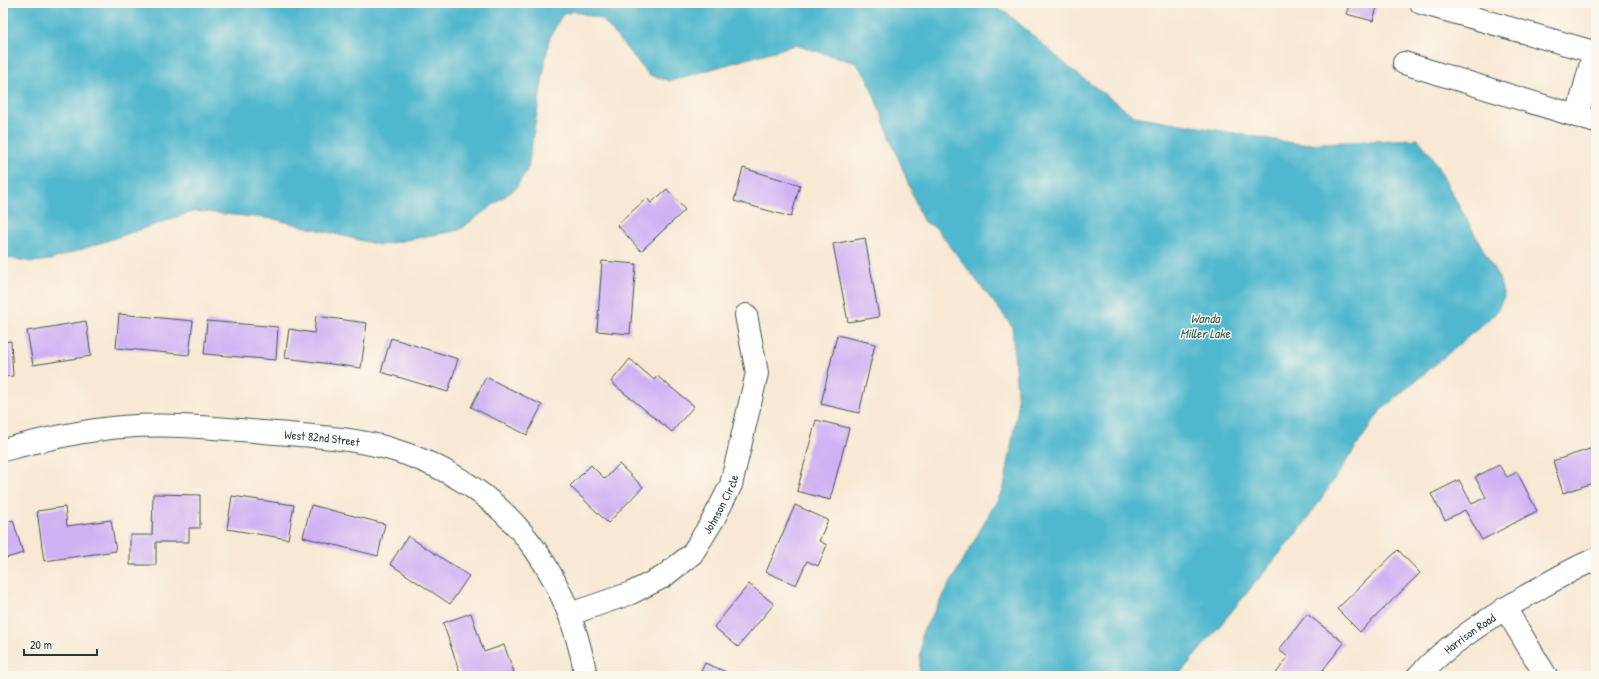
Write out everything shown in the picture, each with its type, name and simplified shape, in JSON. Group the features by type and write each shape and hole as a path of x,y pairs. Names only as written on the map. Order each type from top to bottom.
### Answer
{"street":[{"path":"1404,63 1586,119 1594,52 1421,3"},
{"name":"Johnson Circle","path":"570,614 631,593 663,577 692,554 713,520 731,485 757,373 746,315"},
{"name":"West 82nd Street","path":"3,450 70,435 121,427 193,426 343,439 394,450 441,468 482,493 515,524 548,567 570,614 582,654 586,676"},
{"path":"1546,676 1505,608 1572,569 1596,559"},
{"name":"Harrison Road","path":"1418,676 1461,637 1505,608"}],"water":[{"name":"Wanda Miller Lake","path":"3,3 983,3 1006,12 1072,70 1134,116 1299,144 1418,139 1431,155 1499,278 1504,297 1495,314 1381,410 1304,524 1178,676 919,676 922,633 1004,488 1018,407 1012,326 936,228 923,221 867,78 856,63 795,45 670,81 649,75 602,19 573,11 562,15 549,39 528,168 516,188 459,230 380,245 274,219 195,211 50,260 32,262 3,257"}],"building":[{"path":"1350,3 1378,3 1373,21 1346,14"},
{"path":"743,168 800,185 791,217 734,201"},
{"path":"667,189 685,210 641,251 617,225 647,198 651,203"},
{"path":"865,238 879,317 848,322 833,244"},
{"path":"602,261 636,264 630,334 597,331"},
{"path":"119,314 193,321 189,355 116,348"},
{"path":"316,316 367,323 361,368 285,358 289,329 314,333"},
{"path":"86,321 91,356 33,365 27,331"},
{"path":"207,321 278,327 276,360 204,354"},
{"path":"837,335 875,344 859,413 821,404"},
{"path":"391,338 458,359 448,392 381,372"},
{"path":"11,341 13,376 3,377 3,342"},
{"path":"630,359 654,380 657,376 694,406 672,432 611,382"},
{"path":"486,377 542,405 527,435 471,407"},
{"path":"816,420 849,428 830,500 797,491"},
{"path":"1596,447 1596,482 1563,493 1553,461"},
{"path":"619,464 643,487 608,523 570,486 591,465 605,479"},
{"path":"1499,465 1507,477 1517,472 1537,511 1482,540 1465,510 1445,520 1431,494 1459,480 1472,504 1486,497 1475,477"},
{"path":"153,494 200,495 200,528 189,528 189,542 156,542 156,565 130,565 130,535 152,535"},
{"path":"232,496 294,505 288,539 227,529"},
{"path":"311,505 385,524 378,556 303,537"},
{"path":"795,505 828,520 819,541 827,545 818,566 807,561 796,585 766,572"},
{"path":"65,507 67,526 111,520 116,551 44,561 37,511"},
{"path":"13,520 23,553 3,559 3,523"},
{"path":"408,536 469,576 450,604 390,564"},
{"path":"1398,550 1420,573 1360,632 1337,609"},
{"path":"749,584 774,604 738,647 714,627"},
{"path":"471,613 484,652 504,645 514,672 503,676 461,676 443,623"},
{"path":"1307,614 1344,643 1318,676 1274,676 1288,657 1279,650"},
{"path":"705,663 731,674 730,676 699,676"},
{"path":"221,671 250,675 250,676 220,676"}]}
